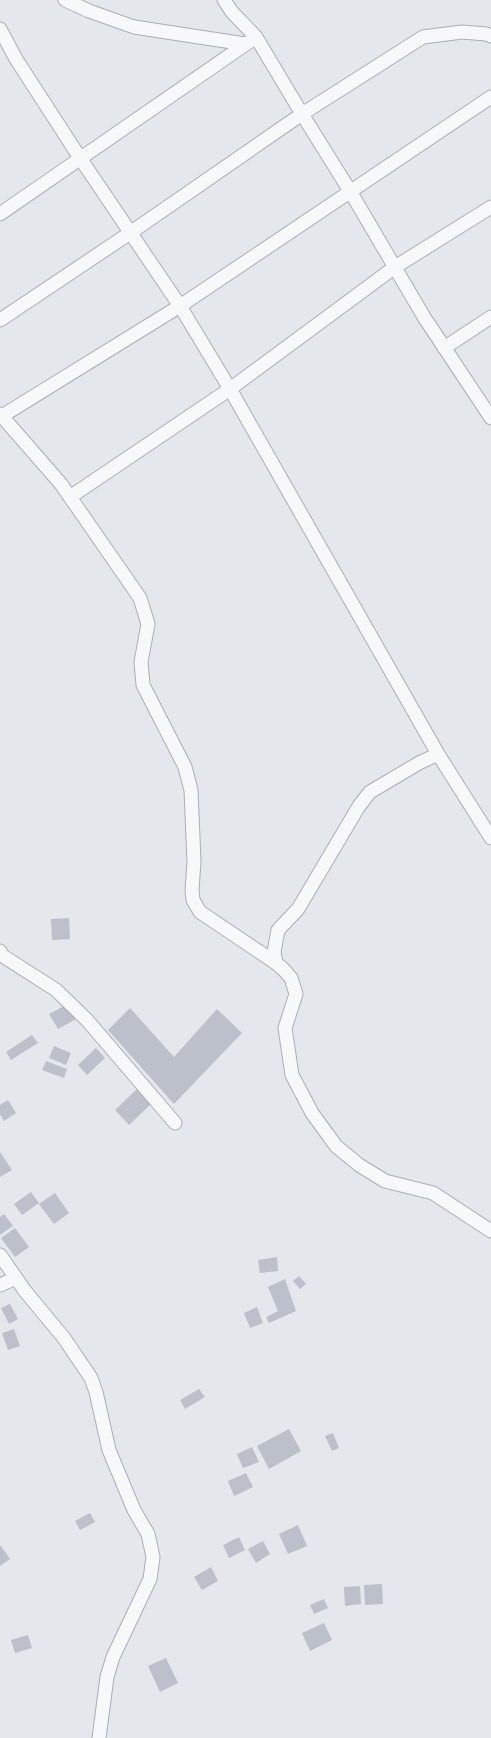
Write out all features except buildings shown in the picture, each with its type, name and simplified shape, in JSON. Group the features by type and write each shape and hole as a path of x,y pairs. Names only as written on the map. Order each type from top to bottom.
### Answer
{"street":[{"path":"65,0 89,11 134,27 245,44"},
{"path":"224,0 232,12 256,37 350,191 424,317 491,418"},
{"path":"232,12 239,0"},
{"path":"0,29 16,59 80,158 180,306 230,389 438,754 491,838"},
{"path":"0,320 130,233 302,114 423,38 462,32 486,34 491,36"},
{"path":"0,214 256,37"},
{"path":"491,97 180,306 1,415 61,484 140,598 148,624 140,662 143,685 185,767 191,790 194,829 193,900 200,912 276,963 291,978 296,994 285,1028 292,1075 312,1113 336,1146 359,1165 385,1181 433,1193 491,1231"},
{"path":"70,497 230,389 395,268 491,207"},
{"path":"444,348 491,317"},
{"path":"276,963 274,952 278,930 298,909 359,806 370,792 419,763 438,754"},
{"path":"0,951 3,956 56,990 87,1020 175,1123"},
{"path":"0,1255 16,1278 64,1338 91,1378 96,1392 109,1450 134,1510 148,1534 153,1557 150,1579 113,1657 107,1678 99,1738"},
{"path":"0,1284 16,1278"}]}
